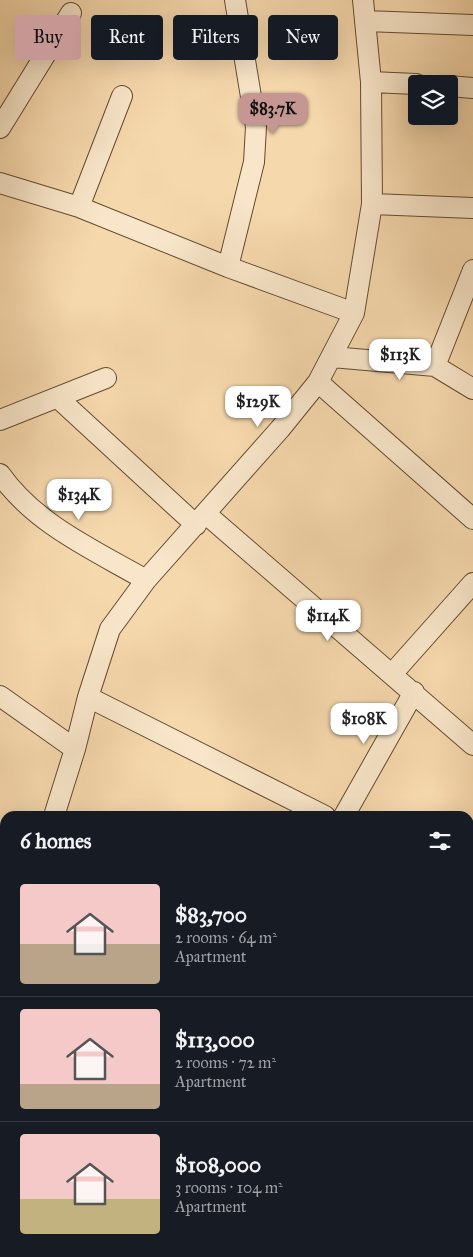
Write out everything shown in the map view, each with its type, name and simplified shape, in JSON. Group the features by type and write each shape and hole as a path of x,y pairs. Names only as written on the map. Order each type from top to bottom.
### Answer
{"street":[{"path":"228,267 254,162 256,127 235,0"},
{"path":"56,811 75,749 88,697 110,629 146,580 201,520 318,382 354,313 372,204 371,82 363,0"},
{"path":"0,128 71,13"},
{"path":"365,21 473,25"},
{"path":"371,82 408,84"},
{"path":"458,87 473,88"},
{"path":"79,207 122,96"},
{"path":"0,183 79,207 228,267 354,313"},
{"path":"372,204 473,208"},
{"path":"434,366 473,270"},
{"path":"332,357 434,366 473,389"},
{"path":"0,420 106,378"},
{"path":"318,382 473,519"},
{"path":"58,398 201,520 414,692 473,745"},
{"path":"0,474 11,489 42,518 146,580"},
{"path":"392,674 473,584"},
{"path":"347,811 414,692"},
{"path":"0,696 75,749"},
{"path":"88,697 315,811"}]}
